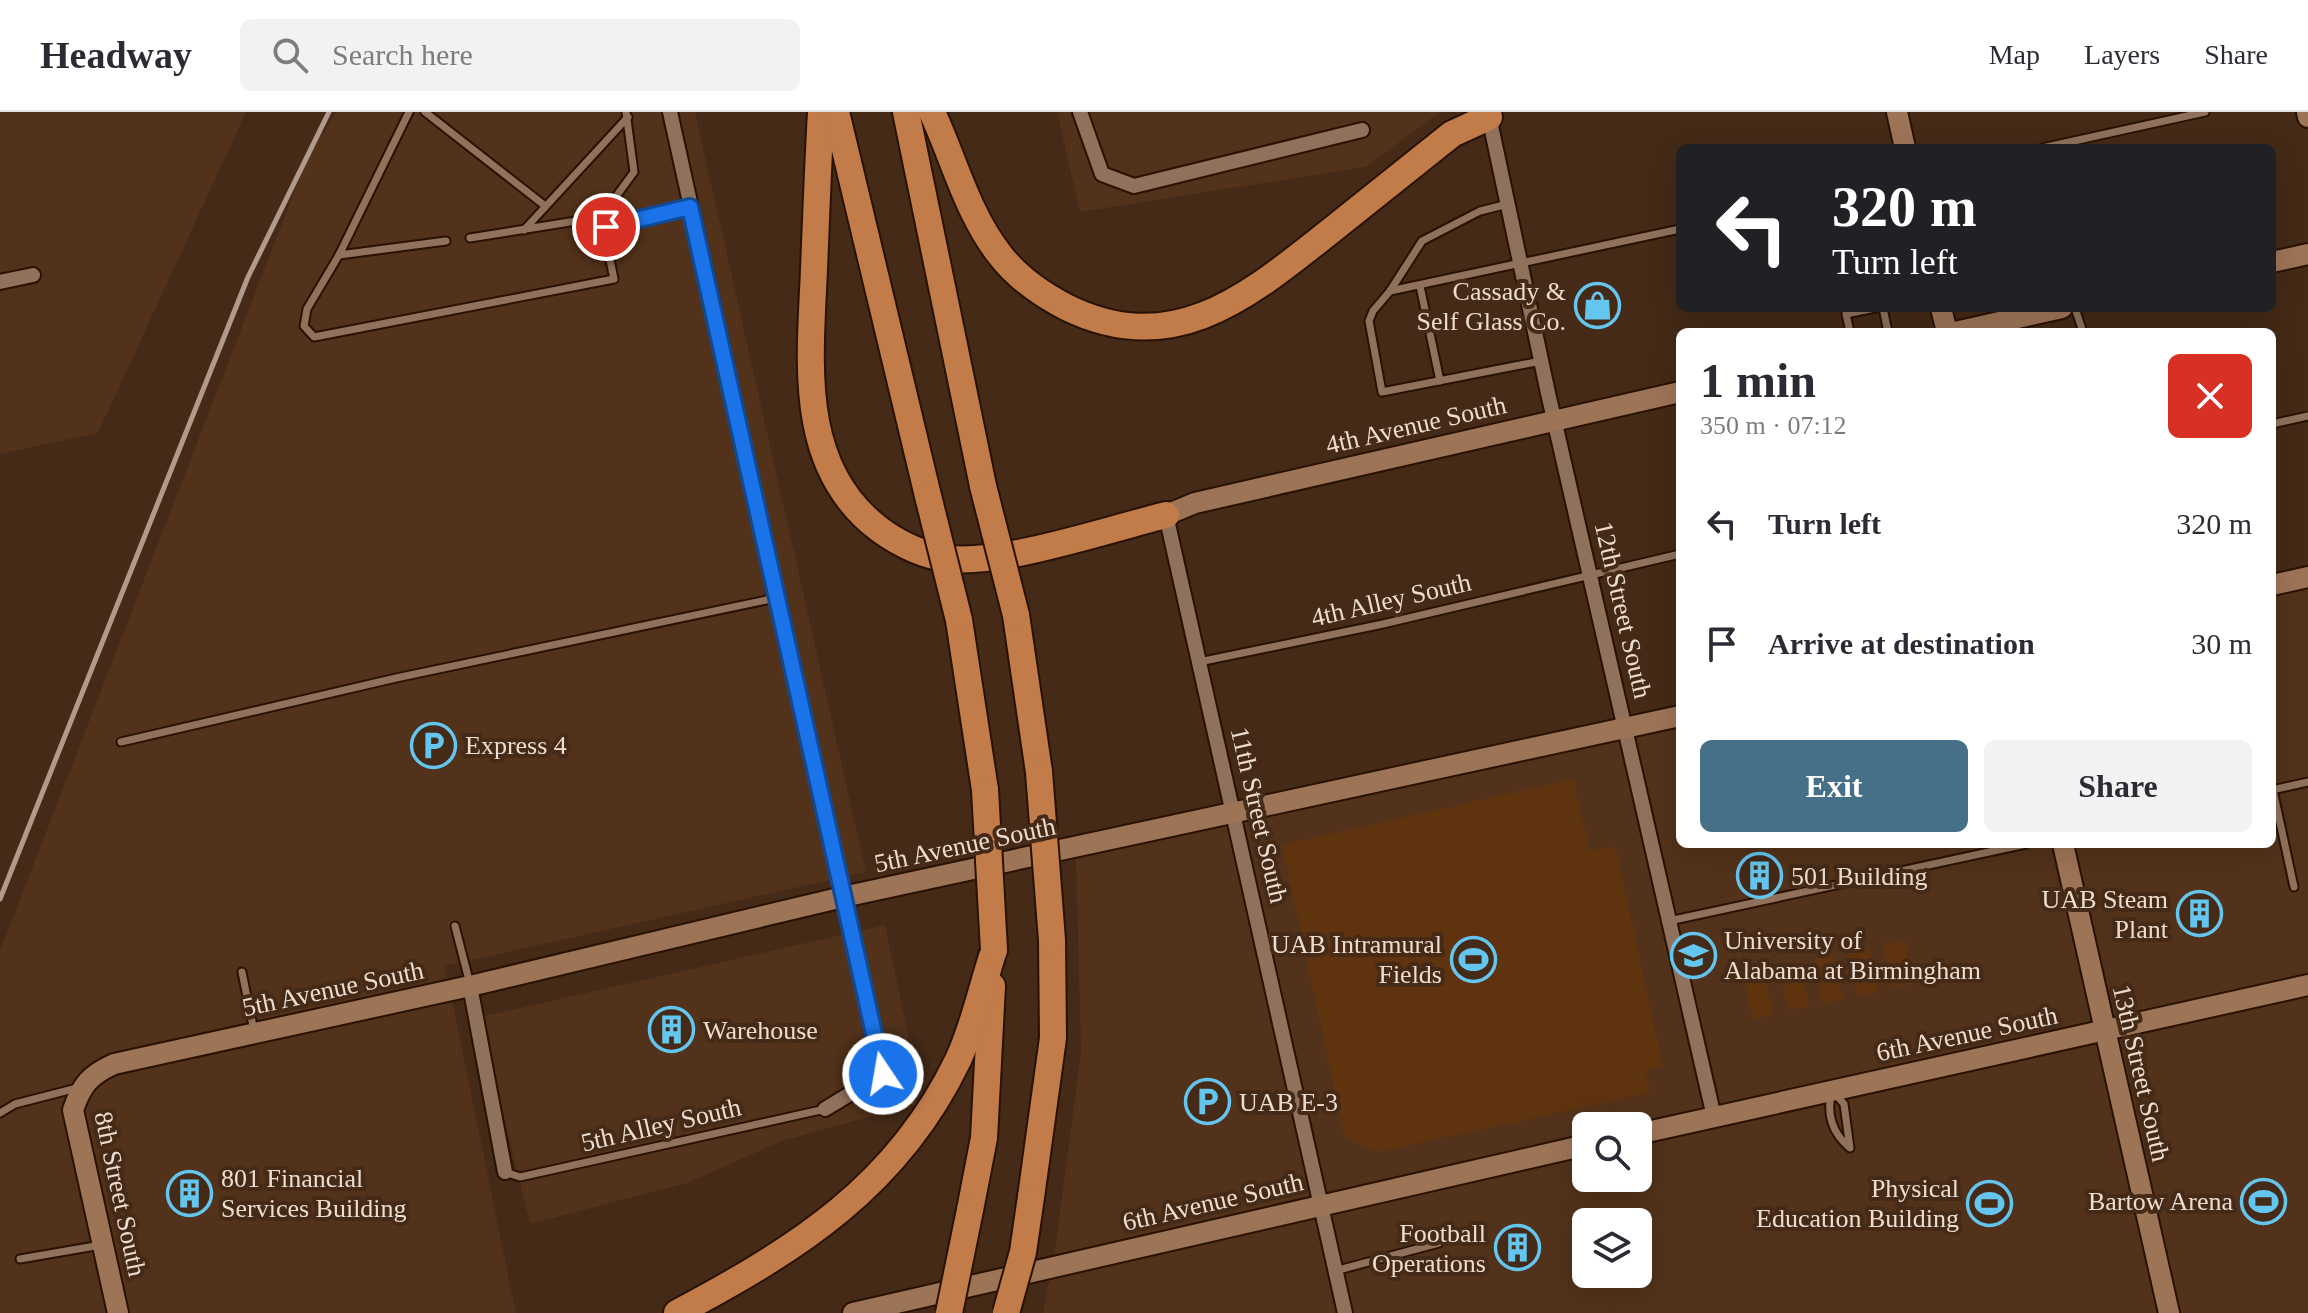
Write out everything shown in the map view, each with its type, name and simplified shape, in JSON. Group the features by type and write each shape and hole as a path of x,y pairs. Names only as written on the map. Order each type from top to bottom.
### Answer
{"highway":[{"path":"821,112 809,366 815,424 830,474 861,515 898,543 954,559 1005,554 1166,515"},
{"path":"836,112 959,620 985,790 994,950 984,1138 949,1313"},
{"path":"906,112 983,486 1016,615 1039,772 1052,940 1053,1038 1023,1252 1006,1313"},
{"path":"932,112 977,217 989,239 1015,272 1053,300 1079,313 1131,327 1181,324 1237,301 1275,275 1452,134 1493,114"},
{"path":"677,1313 810,1234 888,1169 928,1116 959,1058 994,950"}],"street":[{"path":"670,112 883,1074 825,1109"},
{"path":"1080,112 1102,174 1134,186 1362,130"},
{"path":"1897,112 1904,144"},
{"name":"12th Street South","path":"1493,114 1508,204 1541,361 1714,1117"},
{"path":"2276,261 2308,254"},
{"path":"0,282 33,275"},
{"path":"1973,328 2044,312"},
{"name":"4th Avenue South","path":"1166,515 1195,503 1676,393"},
{"name":"11th Street South","path":"1166,515 1321,1204 1333,1271 1345,1313"},
{"path":"2276,584 2308,577"},
{"name":"5th Avenue South","path":"81,1087 92,1074 114,1064 470,986 843,897 1234,815 1676,717"},
{"name":"13th Street South","path":"2064,848 2169,1313"},
{"name":"6th Avenue South","path":"1652,1131 2308,985"},
{"path":"470,986 505,1172"},
{"name":"8th Street South","path":"81,1087 73,1110 118,1313"},
{"name":"6th Avenue South","path":"853,1313 1572,1148"}],"lane":[{"path":"409,112 339,255 307,309 304,326 314,337 614,279 606,227 601,217"},
{"path":"425,112 544,205"},
{"path":"2060,144 2205,112"},
{"path":"524,230 627,114"},
{"path":"470,238 601,217 634,172 627,114"},
{"path":"1508,204 1480,211 1422,241 1390,291 1373,311 1369,321 1382,392 1541,361"},
{"path":"606,227 690,207"},
{"path":"1390,291 1676,230"},
{"path":"339,255 446,241"},
{"path":"1420,286 1440,381"},
{"path":"2276,423 2308,416"},
{"name":"4th Alley South","path":"1199,662 1383,624 1676,555"},
{"path":"121,742 384,680 776,598"},
{"path":"2276,789 2308,782"},
{"path":"2276,808 2294,887"},
{"path":"1669,921 2007,848"},
{"path":"455,926 470,986"},
{"path":"242,972 255,1033"},
{"path":"0,1113 15,1104 81,1087"},
{"path":"1832,1090 1844,1104 1850,1148 1835,1132 1828,1106 1832,1090"},
{"name":"5th Alley South","path":"505,1172 520,1177 825,1109"},
{"path":"1333,1271 1439,1243"},
{"path":"20,1259 103,1245"}],"shaded area":[{"path":"0,112 246,112 98,433 0,454"},
{"path":"336,112 695,112 866,872 445,966 516,1313 0,1313 0,951 306,162"},
{"path":"1057,112 1440,112 1366,167 1080,212"},
{"name":"University of Alabama at Birmingham","path":"2308,577 2308,1313 1043,1313 1056,1244 1081,1050 1076,859 1676,721 1676,848 2276,848 2276,584"},
{"name":"UAB Intramural Fields","path":"1573,779 1589,851 1615,846 1663,1067 1645,1071 1650,1093 1377,1152 1345,1138 1282,845"},
{"path":"885,925 908,1034 916,1104 782,1141 687,1183 530,1224 480,1017"},
{"path":"1904,940 1914,984 1893,988 1883,944"},
{"path":"1869,948 1878,992 1857,996 1848,952"},
{"path":"1834,955 1843,999 1822,1004 1813,960"},
{"path":"1800,962 1809,1006 1788,1010 1779,966"},
{"path":"1764,971 1773,1015 1752,1019 1743,975"}],"railway":[{"path":"0,899 248,277 329,112"}],"place":[{"name":"Cassady & Self Glass Co.","path":"1597,306"},
{"name":"Express 4","path":"434,745"},
{"name":"501 Building","path":"1760,876"},
{"name":"UAB Steam Plant","path":"2199,914"},
{"name":"University of Alabama at Birmingham","path":"1693,955"},
{"name":"UAB Intramural Fields","path":"1473,959"},
{"name":"Warehouse","path":"672,1030"},
{"name":"UAB E-3","path":"1208,1102"},
{"name":"801 Financial Services Building","path":"190,1193"},
{"name":"Bartow Arena","path":"2264,1201"},
{"name":"Physical Education Building","path":"1990,1203"},
{"name":"Football Operations","path":"1517,1248"}],"route":[{"path":"606,227 690,207 883,1074"}]}
